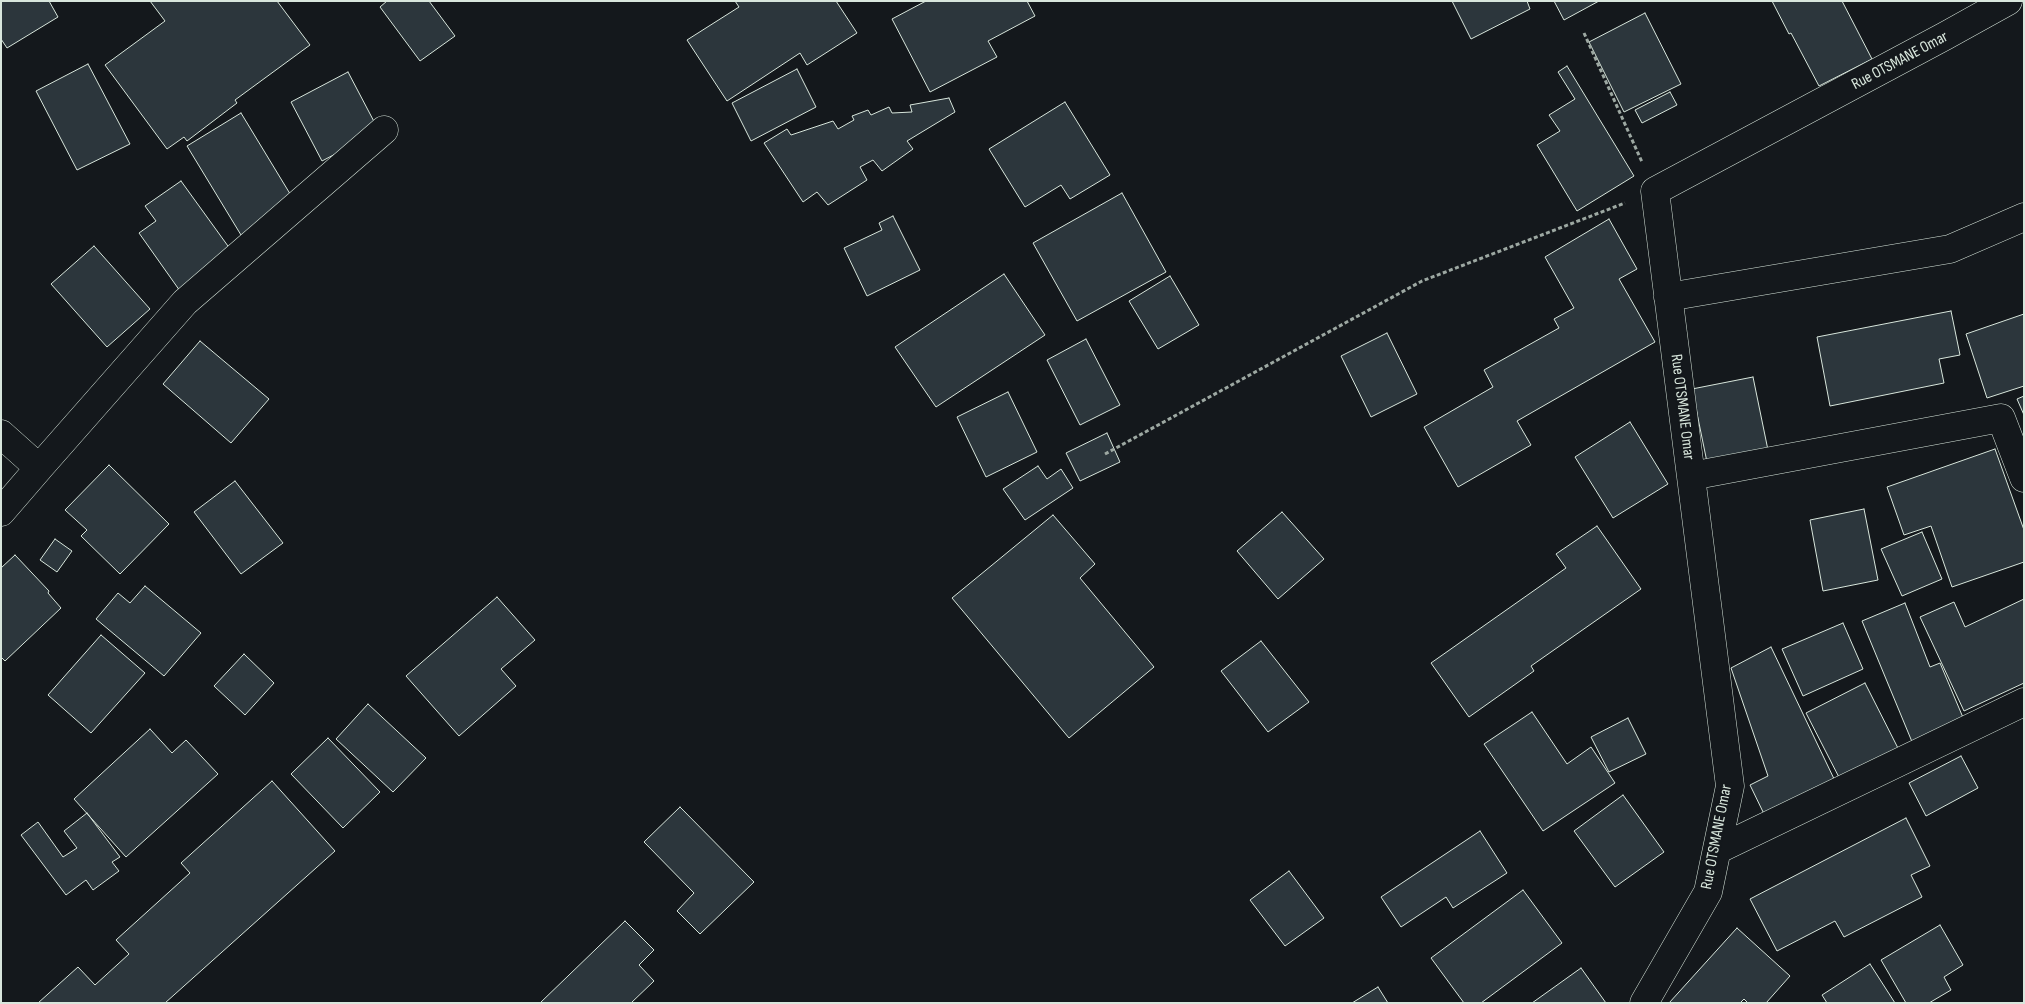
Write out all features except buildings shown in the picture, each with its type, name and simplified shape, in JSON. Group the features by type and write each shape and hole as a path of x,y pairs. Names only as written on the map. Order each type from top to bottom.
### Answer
{"street":[{"name":"Rue OTSMANE Omar","path":"1644,1003 1708,892 1730,786 1655,191 1937,41 2008,1"},
{"path":"1,512 185,302 384,130"},
{"path":"1668,297 1950,249 2024,217"},
{"path":"1691,476 2001,418 2024,478"},
{"path":"1,434 39,468"},
{"path":"1717,850 2024,702"}],"path":[{"path":"1105,454 1422,280 1655,191 1584,33"}]}
